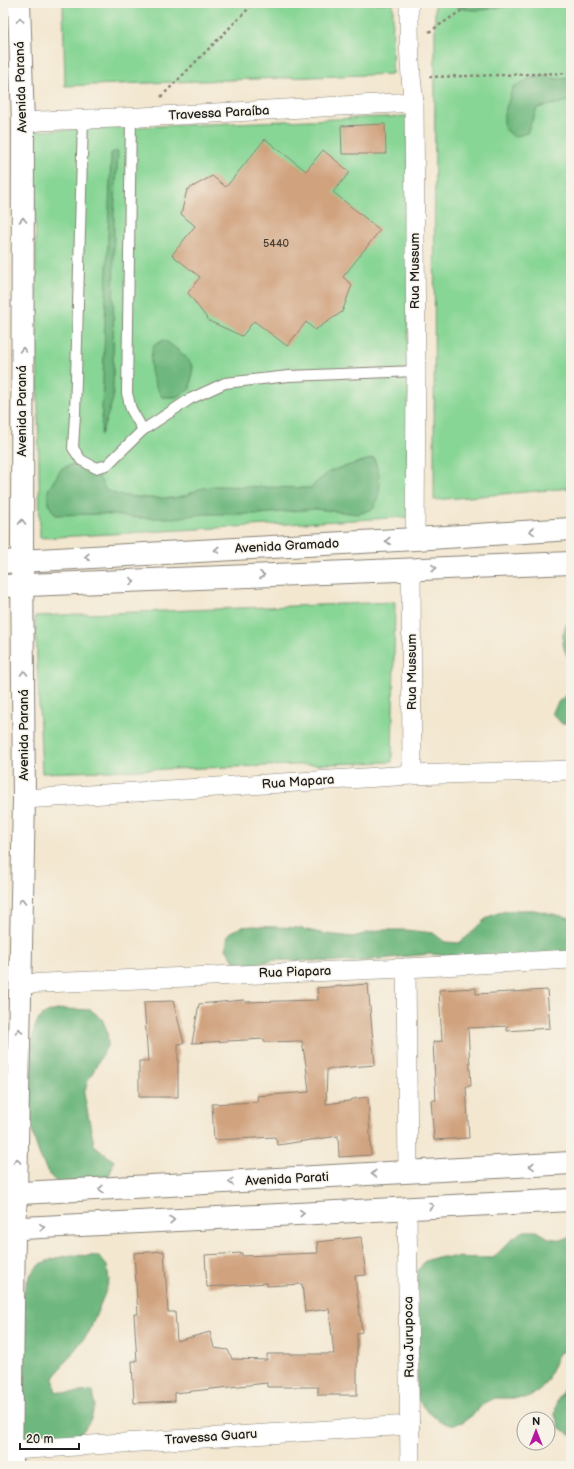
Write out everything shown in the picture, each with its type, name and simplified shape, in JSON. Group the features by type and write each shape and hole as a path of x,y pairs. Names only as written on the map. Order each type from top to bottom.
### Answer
{"street":[{"name":"Avenida Paraná","path":"11,1458 8,1229 20,984 24,799 13,586 23,123 19,3"},
{"name":"Rua Mussum","path":"409,3 409,46 414,102 416,371 415,539"},
{"name":"Travessa Paraíba","path":"23,123 414,102"},
{"name":"Avenida Gramado","path":"13,561 571,529"},
{"path":"13,586 571,563"},
{"name":"Rua Mussum","path":"411,569 412,775"},
{"name":"Rua Mapara","path":"24,799 412,775 571,770"},
{"name":"Rua Piapara","path":"20,984 406,968 571,959"},
{"path":"406,968 408,1172"},
{"name":"Avenida Parati","path":"10,1194 571,1164"},
{"path":"8,1229 571,1200"},
{"name":"Rua Jurupoca","path":"407,1208 410,1466"},
{"name":"Travessa Guaru","path":"11,1458 410,1425"}],"lane":[{"path":"136,117 127,393 131,409 143,430"},
{"path":"83,119 73,448 81,460 96,468 107,465 143,430 190,399 225,383 289,376 416,371"}],"path":[{"path":"136,117 254,3"},
{"path":"409,46 473,3"},
{"path":"411,77 571,72"}],"green space":[{"path":"63,3 393,3 392,74 65,86"},
{"path":"435,3 571,3 571,488 434,500"},
{"path":"448,3 521,3 493,9 475,10 457,7"},
{"path":"544,76 559,79 571,78 571,100 537,108 527,133 514,137 504,128 504,114 513,87 529,79"},
{"path":"408,116 408,517 40,538 34,131"},
{"path":"118,151 114,215 113,399 101,435 111,153"},
{"path":"164,340 187,358 193,366 190,389 177,397 162,397 153,378 151,360 153,346"},
{"path":"374,458 378,472 380,489 373,509 358,514 315,509 259,514 203,514 174,518 143,518 100,514 56,515 48,504 48,490 62,468 74,464 89,467 99,477 105,489 119,495 146,498 174,498 187,495 199,489 214,486 310,488 330,471"},
{"path":"395,602 392,762 42,773 35,616"},
{"path":"571,617 571,661 563,644 563,633"},
{"path":"571,692 571,722 562,724 552,713 559,701"},
{"path":"518,910 534,910 571,918 571,958 459,957 431,954 354,962 275,960 247,966 234,961 226,949 228,934 241,927 254,926 298,928 325,934 353,937 379,930 406,930 433,933 445,942 459,943 483,921 494,914"},
{"path":"64,1009 91,1010 102,1019 107,1031 108,1044 88,1081 84,1094 94,1145 114,1161 109,1176 99,1187 62,1184 53,1179 43,1164 31,1125 29,1096 30,1066 35,1026 39,1019 47,1013"},
{"path":"524,1231 537,1231 549,1238 562,1240 571,1236 571,1349 559,1353 547,1380 539,1391 525,1398 495,1398 483,1404 474,1414 463,1422 449,1425 437,1419 426,1410 417,1399 417,1272 425,1261 438,1257 493,1258 513,1238"},
{"path":"72,1255 99,1256 107,1266 109,1280 89,1332 54,1378 55,1391 69,1393 93,1391 95,1405 91,1419 83,1431 70,1439 29,1443 22,1436 21,1422 24,1377 21,1323 23,1295 27,1282 36,1267 51,1260"},
{"path":"571,1368 571,1435 560,1428 556,1418 557,1401 564,1389"}],"building":[{"path":"385,124 386,154 342,154 341,126"},
{"path":"265,139 306,171 323,150 350,172 333,192 380,230 343,277 352,285 342,312 315,330 306,322 287,346 254,321 242,336 209,321 188,293 200,277 172,255 195,226 181,214 187,190 212,176 226,187"},
{"path":"368,984 375,1065 327,1069 326,1104 368,1097 371,1155 339,1157 338,1136 278,1145 275,1137 214,1140 212,1104 258,1102 257,1096 309,1092 302,1041 264,1042 264,1039 192,1043 199,1004 244,1000 245,1002 318,1000 317,988"},
{"path":"476,988 476,994 547,990 550,1028 507,1031 507,1026 468,1028 471,1086 466,1086 469,1138 434,1140 431,1100 436,1100 433,1042 442,1041 439,990"},
{"path":"173,1001 184,1043 178,1044 178,1097 139,1097 139,1061 148,1061 144,1002"},
{"path":"361,1237 366,1275 355,1276 362,1332 357,1333 357,1395 318,1395 318,1387 267,1387 267,1383 175,1393 175,1401 134,1403 132,1361 137,1361 134,1314 138,1314 134,1253 164,1251 168,1312 175,1312 177,1341 210,1332 214,1348 228,1350 232,1359 267,1360 267,1354 334,1354 329,1309 305,1312 302,1284 267,1286 267,1283 207,1287 205,1255 242,1253 242,1256 318,1253 317,1242"}]}
